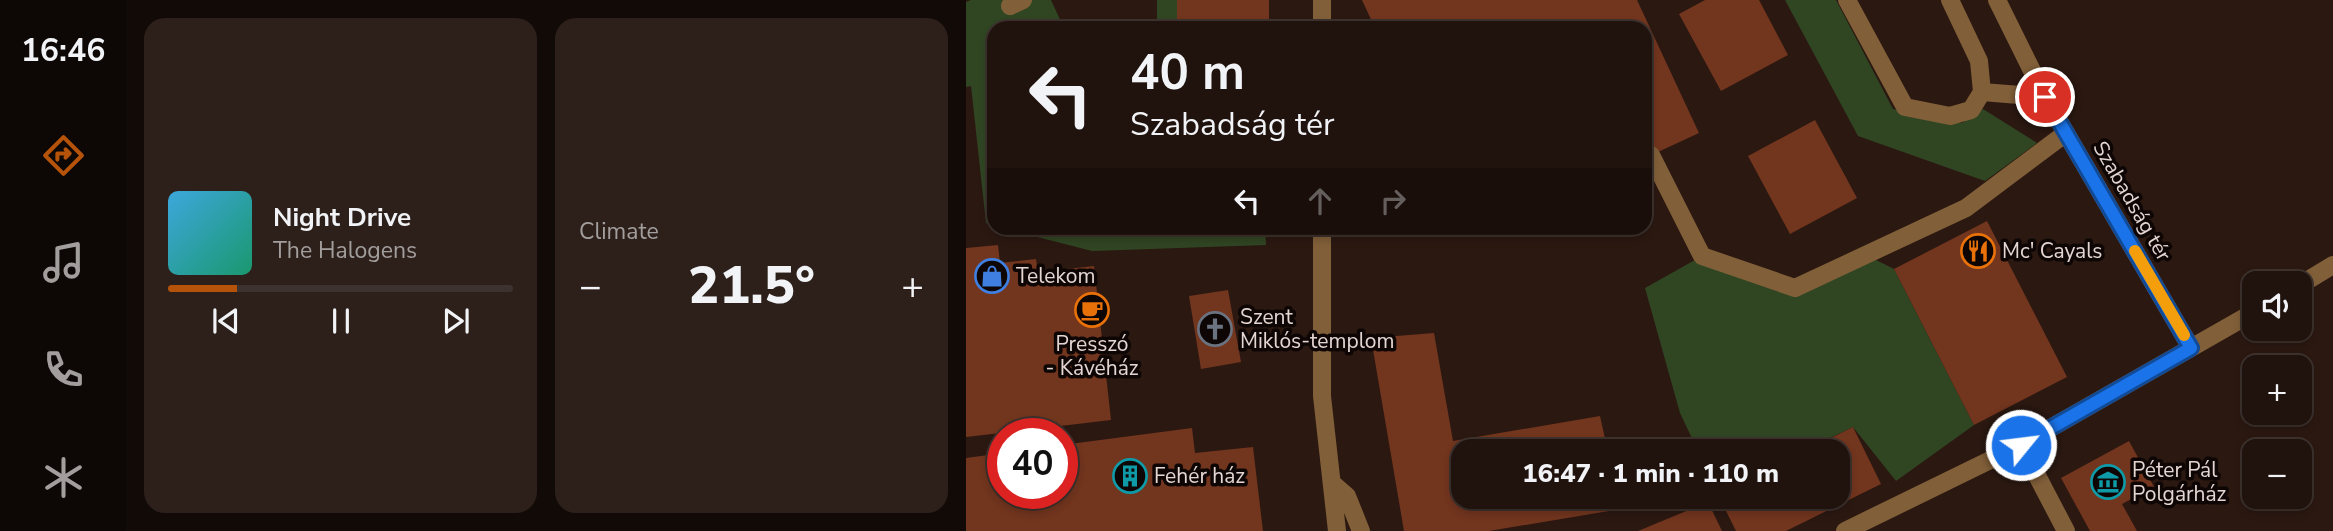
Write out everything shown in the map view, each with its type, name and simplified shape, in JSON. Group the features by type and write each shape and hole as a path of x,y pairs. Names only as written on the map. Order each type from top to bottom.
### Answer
{"street":[{"path":"1322,0 1322,21"},
{"path":"1847,0 1905,107 1950,116 1972,110 1982,92 1979,61 1950,0"},
{"name":"Szabadság tér","path":"1997,0 2045,97 2191,348"},
{"path":"1982,92 2045,97"},
{"path":"1652,157 1702,256 1795,288 1966,208 2066,133"},
{"path":"1322,235 1322,396 1337,531"},
{"path":"2312,278 2333,265"},
{"path":"1845,531 2021,445 2242,319"},
{"path":"2021,445 2066,531"},
{"path":"1332,483 1347,496 1361,531"}],"green space":[{"path":"1051,0 1061,21 987,21 987,223 971,86 966,87 966,2"},
{"path":"1157,0 1178,0 1178,21 1157,21"},
{"path":"1785,0 1836,0 1893,109 1962,123 1983,109 2037,143 1985,181 1858,136"},
{"path":"1029,235 1265,235 1266,245 1092,251"},
{"path":"1866,255 1894,269 1974,425 1896,481 1853,427 1828,439 1692,439 1680,413 1645,288 1702,256 1795,287"}],"building":[{"path":"1177,0 1269,0 1269,21 1177,21"},
{"path":"1362,0 1637,0 1647,21 1372,21"},
{"path":"1705,0 1759,0 1788,55 1721,91 1679,14"},
{"path":"1652,32 1699,133 1652,155"},
{"path":"1815,120 1857,198 1790,234 1748,156"},
{"path":"1987,221 2067,377 1974,425 1894,269"},
{"path":"998,245 1000,263 1036,259 1038,272 1094,266 1111,420 1078,424 1078,418 987,418 987,435 966,437 966,248"},
{"name":"Szent Miklós-templom","path":"1228,290 1241,362 1201,369 1189,296"},
{"path":"1434,333 1453,439 1451,509 1621,509 1489,531 1404,531 1371,338"},
{"path":"1600,416 1605,439 1465,439"},
{"path":"1853,427 1881,484 1850,499 1850,439 1829,439"},
{"name":"Fehér ház","path":"1192,428 1195,453 1253,447 1263,531 966,531 966,458 987,455 987,509 1078,509 1078,443"},
{"name":"Péter Pál Polgárház","path":"2129,441 2154,487 2122,504 2137,531 2090,531 2061,478"},
{"path":"1691,509 1711,509 1722,531 1638,531"},
{"path":"1725,509 1830,509 1786,531 1736,531"}],"slow traffic":[{"path":"2135,251 2184,335"}],"place":[{"name":"Mc' Cayals","path":"1978,251"},
{"name":"Telekom","path":"992,276"},
{"name":"Presszó - Kávéház","path":"1092,310"},
{"name":"Szent Miklós-templom","path":"1215,329"},
{"name":"Fehér ház","path":"1130,476"},
{"name":"Péter Pál Polgárház","path":"2108,482"}],"route":[{"path":"2021,445 2191,348 2045,97"}]}
